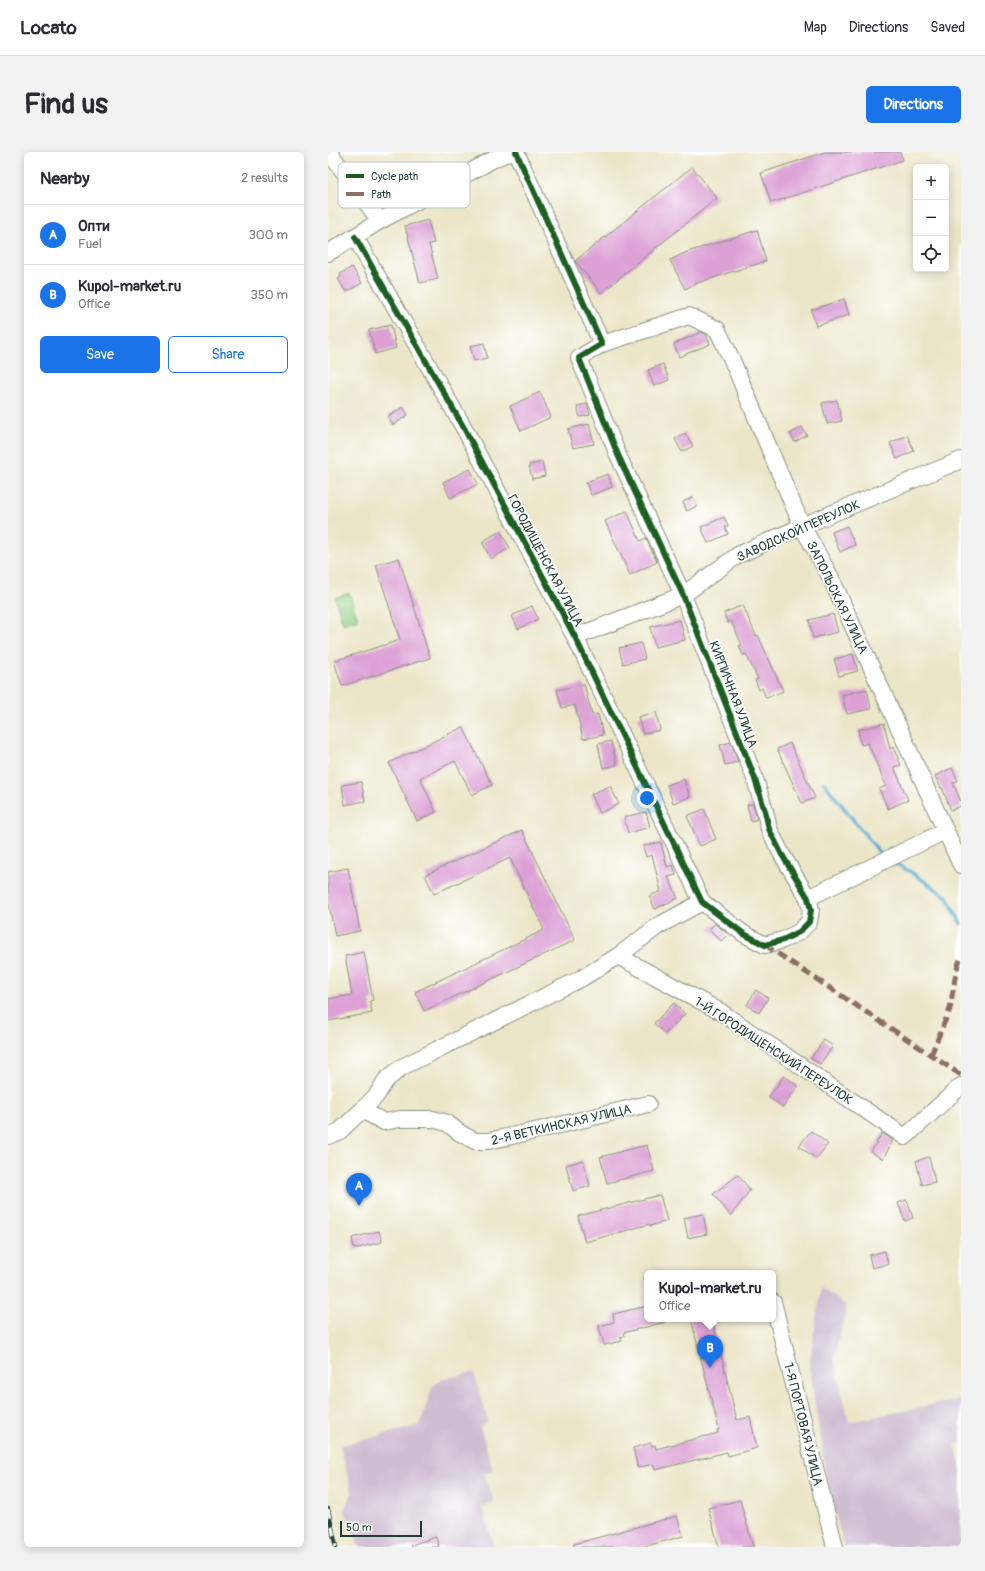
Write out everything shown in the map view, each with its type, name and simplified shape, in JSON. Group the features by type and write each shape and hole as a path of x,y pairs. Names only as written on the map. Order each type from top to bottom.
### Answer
{"street":[{"path":"329,152 338,164"},
{"path":"470,167 490,155 509,152"},
{"path":"516,152 602,344"},
{"path":"370,208 380,222"},
{"path":"328,253 403,208"},
{"name":"ГОРОДИЩЕНСКАЯ УЛИЦА","path":"355,237 464,428 575,637 702,902"},
{"name":"ЗАПОЛЬСКАЯ УЛИЦА","path":"602,344 689,316 717,329 732,360 802,526 831,578 961,865"},
{"name":"КИРПИЧНАЯ УЛИЦА","path":"602,344 579,358 618,456 683,595 754,776 770,830 781,853 808,898 811,910 809,922 799,932 783,940 765,945 744,934 702,902"},
{"name":"ЗАВОДСКОЙ ПЕРЕУЛОК","path":"575,637 683,595 738,555 802,526 961,460"},
{"path":"808,898 945,831"},
{"path":"328,1136 340,1131 376,1096 386,1080 402,1067 582,978 618,956 658,926 702,902"},
{"name":"1-Й ГОРОДИЩЕНСКИЙ ПЕРЕУЛОК","path":"618,956 721,1012 905,1137 961,1086"},
{"name":"2-Я ВЕТКИНСКАЯ УЛИЦА","path":"362,1110 384,1122 400,1119 433,1119 447,1123 460,1133 475,1141 488,1141 648,1104"},
{"name":"1-Я ПОРТОВАЯ УЛИЦА","path":"776,1314 835,1547"}],"shaded area":[{"path":"821,1288 847,1306 834,1358 849,1422 961,1399 961,1443 955,1445 961,1470 961,1547 844,1547 827,1481 809,1365"},
{"path":"467,1373 474,1373 488,1421 480,1427 493,1470 485,1474 494,1503 482,1507 494,1547 359,1547 344,1509 352,1493 340,1446 420,1425 432,1387 441,1380"}],"green space":[{"path":"349,593 358,619 343,624 335,598"}],"building":[{"path":"825,152 900,152 903,160 771,203 761,173"},
{"path":"692,167 717,198 601,293 575,261"},
{"path":"428,220 434,243 429,244 438,279 420,283 405,226"},
{"path":"757,230 766,261 697,283 685,289 670,260 687,252"},
{"path":"352,267 362,283 346,292 338,279 341,277 340,274"},
{"path":"844,299 849,315 816,326 811,310"},
{"path":"391,325 396,348 375,354 369,330"},
{"path":"701,332 706,334 710,344 679,357 674,344"},
{"path":"484,343 487,358 474,361 470,346"},
{"path":"663,364 669,380 654,386 648,370"},
{"path":"540,392 551,417 521,431 510,406"},
{"path":"837,400 842,421 827,424 822,403"},
{"path":"587,404 590,415 580,417 577,406"},
{"path":"403,407 408,415 393,425 388,416"},
{"path":"589,424 594,444 573,448 568,429"},
{"path":"802,427 807,435 795,442 790,434"},
{"path":"685,433 693,446 682,452 675,439"},
{"path":"907,435 914,451 897,459 890,443"},
{"path":"542,462 545,476 532,479 529,465"},
{"path":"470,469 478,484 450,498 443,482"},
{"path":"608,474 612,487 591,495 586,482"},
{"path":"693,497 697,506 687,511 683,502"},
{"path":"627,511 640,541 646,538 657,562 630,575 605,521"},
{"path":"724,517 728,526 725,527 728,534 708,543 701,527"},
{"path":"847,526 855,545 840,552 832,532"},
{"path":"500,531 510,548 491,559 482,542"},
{"path":"399,558 430,658 342,686 334,661 400,640 376,565"},
{"path":"743,605 756,636 758,635 783,691 766,698 762,688 759,690 755,680 758,679 746,654 743,655 739,646 742,645 731,621 728,623 724,613"},
{"path":"532,606 538,619 518,629 512,616"},
{"path":"833,614 838,632 813,638 809,620"},
{"path":"680,620 685,640 655,647 650,627"},
{"path":"641,643 645,659 623,664 619,648"},
{"path":"853,654 858,671 839,676 834,659"},
{"path":"584,684 592,715 598,714 603,735 583,739 575,705 562,708 557,690"},
{"path":"867,689 871,709 847,714 842,695"},
{"path":"656,712 660,730 643,734 638,717"},
{"path":"884,723 890,749 893,747 901,765 894,767 908,800 888,809 879,789 886,786 868,743 861,745 858,730"},
{"path":"463,727 492,785 472,795 455,761 420,778 436,812 417,821 389,763"},
{"path":"611,741 617,765 603,768 598,744"},
{"path":"731,742 738,762 725,765 720,745"},
{"path":"790,743 815,798 802,803 777,749"},
{"path":"952,768 958,781 953,783 961,802 961,806 951,810 942,788 935,776"},
{"path":"684,779 690,797 673,803 667,785"},
{"path":"361,782 365,801 345,805 342,785"},
{"path":"610,786 619,804 600,813 591,794"},
{"path":"753,804 757,819 751,821 747,805"},
{"path":"704,809 716,839 700,846 687,816"},
{"path":"646,812 650,827 628,833 624,817"},
{"path":"522,830 575,940 424,1011 415,992 544,930 510,858 434,894 425,875"},
{"path":"661,842 667,867 673,865 676,875 668,877 678,898 655,909 649,896 661,891 652,855 646,857 643,846"},
{"path":"348,868 360,931 335,936 328,899 328,872"},
{"path":"715,924 728,934 721,941 709,929"},
{"path":"364,952 373,1000 370,1001 372,1013 328,1021 328,999 352,995 345,956"},
{"path":"756,990 768,998 759,1013 747,1005"},
{"path":"674,1003 685,1014 665,1034 654,1023"},
{"path":"824,1040 833,1046 820,1064 811,1058"},
{"path":"784,1076 798,1086 783,1107 769,1097"},
{"path":"811,1131 828,1144 816,1159 799,1146"},
{"path":"882,1133 893,1140 883,1159 871,1152"},
{"path":"647,1145 654,1171 607,1183 600,1157"},
{"path":"929,1157 935,1182 922,1185 916,1161"},
{"path":"583,1160 590,1186 573,1191 566,1165"},
{"path":"738,1175 750,1190 731,1216 713,1194"},
{"path":"660,1195 667,1221 650,1226 650,1224 585,1242 578,1216"},
{"path":"907,1200 913,1218 905,1221 898,1203"},
{"path":"703,1214 707,1234 688,1238 684,1218"},
{"path":"379,1231 382,1242 354,1249 352,1238"},
{"path":"885,1251 888,1264 872,1268 869,1255"},
{"path":"644,1307 644,1322 665,1322 623,1333 624,1336 620,1337 622,1341 604,1345 599,1326 614,1322 613,1314"},
{"path":"692,1322 713,1322 737,1420 750,1417 757,1448 728,1456 727,1452 655,1470 653,1464 638,1468 633,1448 651,1443 652,1446 655,1445 656,1449 718,1433 717,1430 719,1430"},
{"path":"740,1500 753,1547 719,1547 708,1508"},
{"path":"677,1516 683,1536 643,1547 574,1547 574,1544"},
{"path":"436,1537 439,1547 412,1547 411,1545"}],"waterway":[{"path":"824,783 883,857"},
{"path":"892,862 911,872 947,897 961,924"}],"railway":[{"path":"328,1509 336,1547"}],"marked path":[{"path":"765,945 961,1075"},
{"path":"931,1055 950,1009 956,972 961,956"}],"cycle path":[{"path":"355,237 464,428 575,637 702,902 744,934 765,945 783,940 799,932 809,922 811,910 808,898 781,853 769,829 754,776 683,595 618,455 579,358 602,344 516,152"}],"place":[{"name":"Опти","path":"359,1206"},
{"name":"Kupol-market.ru","path":"710,1368"}]}
